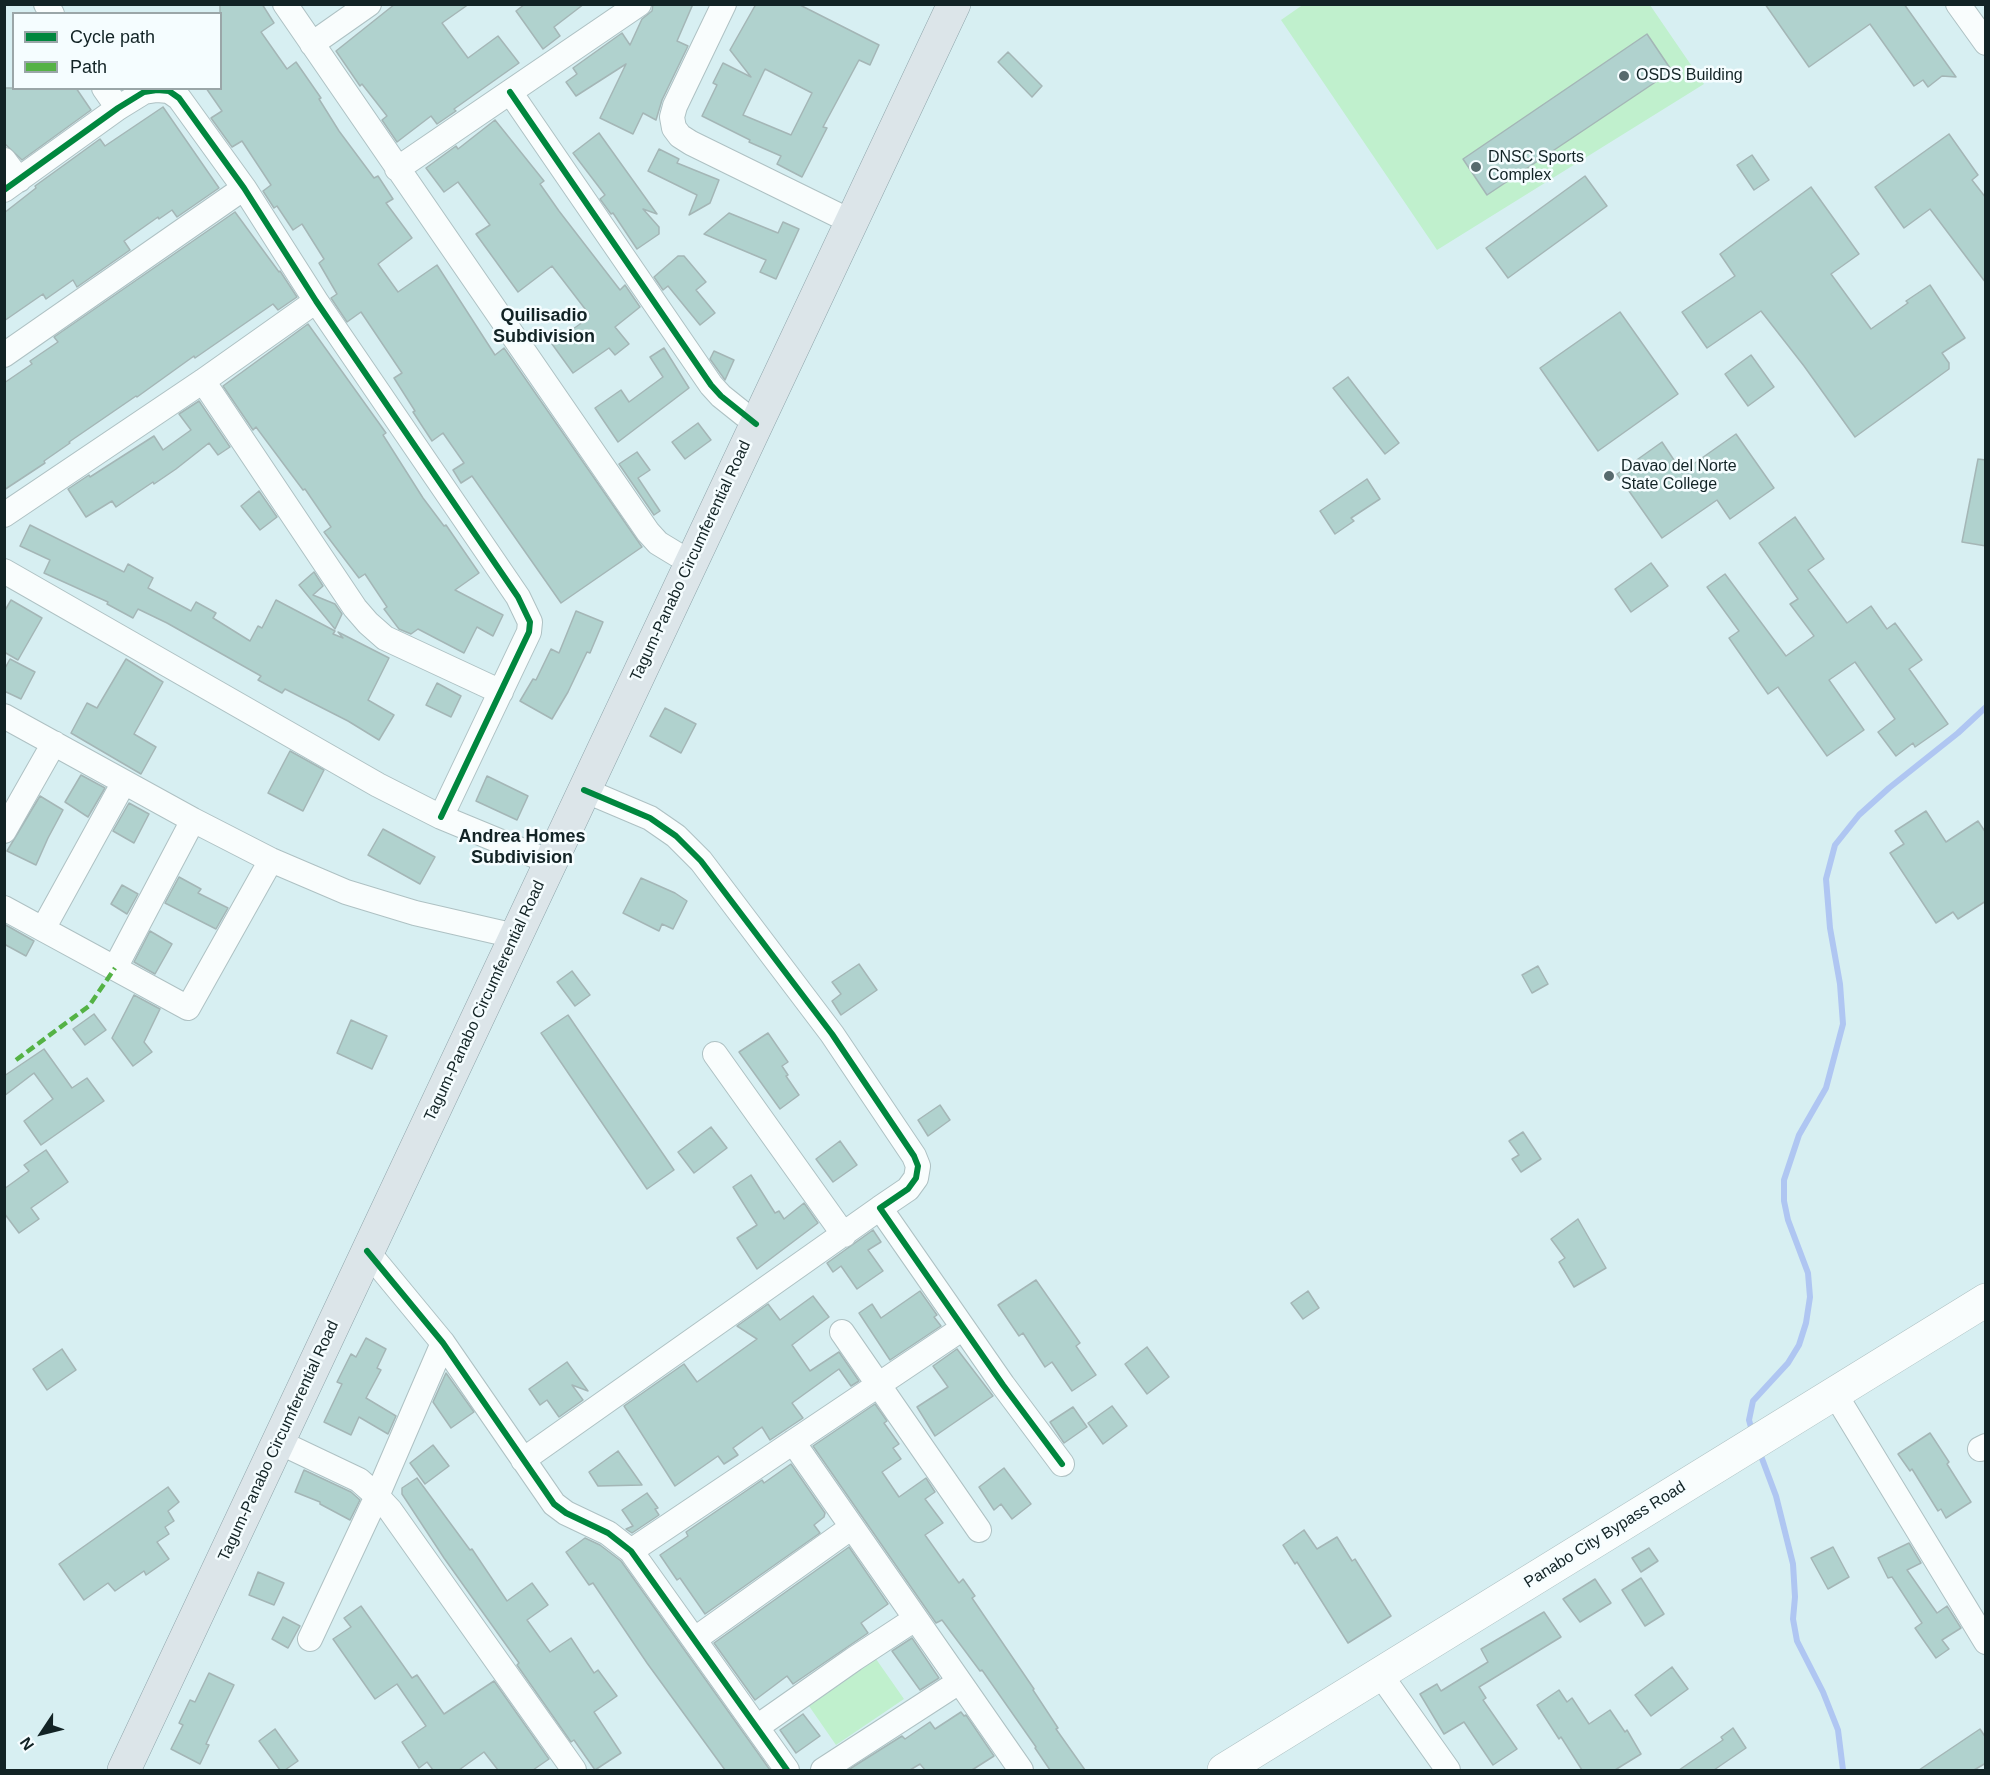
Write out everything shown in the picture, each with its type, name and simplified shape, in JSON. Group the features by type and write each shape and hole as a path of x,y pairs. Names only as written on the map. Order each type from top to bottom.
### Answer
{"main road":[{"name":"Tagum-Panabo Circumferential Road","path":"124,1770 954,4"},
{"name":"Panabo City Bypass Road","path":"1224,1770 1986,1300"}],"street":[{"path":"285,4 396,169 648,532 658,543 691,563"},
{"path":"312,44 369,4"},
{"path":"396,169 639,4"},
{"path":"724,4 675,106 672,117 674,128 680,136 691,143 852,222"},
{"path":"1959,4 1986,43"},
{"path":"105,90 118,108"},
{"path":"4,160 12,185 118,108 144,92 169,91 179,98 244,188 316,302 525,610 530,622 529,632 441,818"},
{"path":"510,92 711,385 756,424"},
{"path":"4,355 244,188"},
{"path":"4,515 316,302"},
{"path":"203,381 355,608 368,623 384,638 501,692"},
{"path":"4,571 368,779 441,818 550,862"},
{"path":"4,716 193,820 271,860 346,892 415,913 515,936"},
{"path":"4,831 54,743"},
{"path":"43,929 124,782"},
{"path":"523,1460 908,1189 916,1178 918,1166 914,1156 832,1034 701,861 676,836 650,818 584,790"},
{"path":"115,968 193,820"},
{"path":"4,908 188,1008 271,860"},
{"path":"715,1054 844,1235"},
{"path":"880,1208 963,1328 1062,1464"},
{"path":"367,1251 443,1343 554,1504 576,1518 608,1533 631,1551 787,1770"},
{"path":"631,1551 963,1328"},
{"path":"842,1332 979,1530"},
{"path":"310,1639 377,1496 443,1343"},
{"path":"1835,1394 1986,1641"},
{"path":"279,1442 359,1480 390,1510 574,1770"},
{"path":"793,1442 1020,1770"},
{"path":"695,1639 852,1527"},
{"path":"757,1727 915,1619"},
{"path":"1380,1674 1448,1770"},
{"path":"823,1770 959,1682"}],"green space":[{"name":"DNSC Sports Complex","path":"1304,4 1650,5 1704,84 1437,250 1281,20"},
{"path":"876,1659 904,1699 836,1745 809,1706"}],"building":[{"path":"220,4 262,4 274,23 261,32 287,69 296,62 321,98 319,99 339,131 374,178 378,176 393,199 386,203 412,238 378,264 398,292 437,265 495,355 504,348 642,547 561,603 472,476 461,483 453,470 464,463 443,433 432,441 394,378 402,373 361,312 347,322 331,298 337,294 319,263 324,259 302,224 293,230 277,206 274,208 263,191 271,185 242,141 232,147 211,118 222,111 207,90 222,90 222,12 220,12"},
{"path":"395,4 469,4 442,23 468,58 498,36 519,63 454,109 456,111 437,124 431,116 397,142 382,120 387,116 362,84 360,86 336,51"},
{"path":"525,4 584,4 554,27 560,36 543,49 516,11"},
{"path":"653,4 693,4 677,41 688,46 662,100 656,120 643,113 633,134 600,118 626,64 576,96 566,82 577,74 573,68 622,33 630,45 642,19 652,11"},
{"path":"756,4 798,4 879,45 870,65 859,60 823,127 827,128 802,177 777,164 781,156 749,142 750,140 702,116 717,85 713,83 723,63 751,77 730,50","holes":["765,69 812,93 791,135 743,115"]},
{"path":"1765,4 1904,4 1956,77 1942,76 1928,87 1923,80 1914,86 1870,24 1809,67"},
{"path":"1647,34 1672,71 1487,195 1463,159"},
{"path":"1008,52 1042,86 1032,97 998,62"},
{"path":"4,88 77,90 91,110 22,160 4,143"},
{"path":"163,107 219,188 177,217 172,210 159,219 158,217 124,241 130,250 77,287 73,280 46,299 43,294 4,321 4,213 36,188 35,186 100,139 105,146"},
{"path":"495,120 544,181 540,184 620,290 625,285 640,307 615,327 629,344 615,355 609,348 573,373 552,344 587,319 585,317 589,314 552,266 518,292 476,234 490,225 458,182 444,192 426,168 456,146 458,149"},
{"path":"599,133 657,214 643,209 659,227 659,234 637,249 613,213 611,214 600,199 605,195 573,153"},
{"path":"1949,134 1978,175 1972,180 1986,198 1986,283 1930,209 1904,228 1875,187"},
{"path":"659,149 679,159 677,163 719,180 710,203 689,215 697,195 648,171"},
{"path":"1752,155 1769,180 1754,190 1737,165"},
{"path":"1585,176 1607,206 1508,278 1486,248"},
{"path":"1811,187 1859,254 1831,274 1871,329 1930,285 1965,338 1942,353 1949,363 1949,369 1855,437 1761,311 1707,348 1682,312 1735,276 1720,254"},
{"path":"235,212 297,297 278,310 273,304 195,358 194,356 4,490 4,383 58,342 54,337"},
{"path":"729,213 778,233 783,222 799,229 776,279 760,272 766,260 704,234"},
{"path":"678,256 684,256 706,282 696,290 715,313 700,325 668,286 663,290 654,277"},
{"path":"1620,312 1678,394 1598,451 1540,368"},
{"path":"308,324 386,433 383,435 423,498 444,526 446,525 479,573 455,590 503,615 493,636 477,627 464,653 418,629 411,634 399,629 384,609 387,607 365,574 359,578 324,532 331,527 305,489 303,490 256,427 253,430 223,386"},
{"path":"664,348 689,388 618,442 595,408 621,390 629,402 663,377 650,357"},
{"path":"714,351 734,360 725,380 710,359"},
{"path":"1751,355 1774,387 1748,406 1725,374"},
{"path":"1348,377 1399,443 1385,454 1333,388"},
{"path":"199,401 230,447 218,455 209,443 176,469 116,507 112,501 86,517 68,489 154,436 163,450 191,430 179,414"},
{"path":"698,423 711,440 685,459 672,442"},
{"path":"1736,434 1774,488 1730,519 1717,500 1662,538 1617,474 1662,442 1682,472"},
{"path":"637,452 650,470 638,478 660,511 654,515 619,464"},
{"path":"1978,459 1986,460 1986,546 1962,542"},
{"path":"1367,479 1380,499 1351,518 1354,521 1335,534 1320,511"},
{"path":"259,491 277,517 260,530 241,506"},
{"path":"1795,517 1824,559 1808,570 1847,623 1871,606 1887,629 1895,623 1922,660 1909,669 1948,724 1915,747 1913,743 1896,756 1878,732 1895,719 1855,662 1829,680 1864,730 1827,756 1778,687 1768,694 1729,638 1739,631 1707,587 1725,574 1786,656 1814,636 1790,604 1798,599 1759,543"},
{"path":"30,525 124,572 128,564 153,578 148,588 191,611 196,602 216,613 213,618 250,641 258,626 262,628 276,600 335,631 333,634 343,638 338,632 389,658 368,700 394,715 379,740 348,721 285,689 282,693 258,680 261,676 167,623 138,609 133,618 107,604 108,602 44,573 50,560 20,546"},
{"path":"1651,563 1668,586 1631,612 1615,589"},
{"path":"314,572 323,586 313,595 335,604 342,614 335,629 299,585"},
{"path":"11,600 42,618 18,660 4,652 4,612"},
{"path":"576,611 603,622 590,653 587,652 552,719 520,701 533,679 536,680 551,649 559,653"},
{"path":"10,659 35,672 21,699 4,691 4,670"},
{"path":"126,659 163,682 134,734 156,747 141,774 71,733 87,703 97,708"},
{"path":"437,683 461,696 451,717 426,705"},
{"path":"665,708 696,724 681,753 650,736"},
{"path":"290,751 324,770 303,811 268,793"},
{"path":"81,775 105,788 88,817 65,802"},
{"path":"487,776 528,796 517,820 476,801"},
{"path":"40,796 63,810 36,865 7,851"},
{"path":"129,803 149,814 134,843 113,831"},
{"path":"1926,811 1946,842 1978,821 1986,833 1986,901 1958,919 1953,912 1936,923 1890,853 1904,844 1895,831"},
{"path":"383,829 435,857 420,884 368,855"},
{"path":"179,877 201,889 198,893 228,908 216,929 165,903"},
{"path":"641,878 687,901 673,929 662,924 659,931 623,913"},
{"path":"122,885 138,894 127,914 111,904"},
{"path":"4,924 34,941 26,956 4,944"},
{"path":"150,931 172,944 155,974 134,962"},
{"path":"859,964 877,990 841,1015 832,1001 841,994 832,982"},
{"path":"1538,966 1548,984 1532,993 1522,975"},
{"path":"572,971 590,995 575,1006 557,982"},
{"path":"134,995 160,1009 144,1042 152,1052 133,1066 112,1038"},
{"path":"94,1014 106,1030 85,1045 73,1029"},
{"path":"568,1015 674,1170 647,1189 541,1033"},
{"path":"351,1020 387,1036 372,1069 337,1053"},
{"path":"768,1033 788,1062 782,1066 799,1095 780,1109 739,1052"},
{"path":"44,1049 72,1088 87,1078 104,1101 41,1145 24,1121 53,1099 34,1073 4,1096 4,1076"},
{"path":"940,1105 950,1120 928,1136 918,1120"},
{"path":"711,1127 727,1148 694,1173 678,1152"},
{"path":"1523,1132 1541,1159 1521,1172 1512,1159 1519,1155 1509,1141"},
{"path":"840,1141 857,1165 833,1182 816,1159"},
{"path":"46,1150 68,1182 31,1208 39,1219 19,1233 4,1213 4,1189 29,1171 24,1165"},
{"path":"751,1175 775,1213 779,1211 784,1219 804,1203 818,1223 757,1269 737,1238 757,1225 733,1187"},
{"path":"1578,1219 1606,1268 1574,1287 1559,1262 1565,1258 1551,1239"},
{"path":"873,1230 881,1242 868,1250 883,1271 857,1289 841,1266 833,1272 827,1263"},
{"path":"1036,1280 1080,1343 1076,1346 1096,1375 1072,1391 1052,1362 1045,1367 1023,1333 1019,1336 998,1305"},
{"path":"920,1291 937,1315 934,1317 941,1326 890,1360 859,1313 872,1304 881,1318"},
{"path":"1308,1291 1319,1308 1303,1319 1291,1303"},
{"path":"813,1296 829,1317 792,1345 810,1371 839,1352 859,1381 851,1386 839,1369 792,1403 803,1418 770,1440 762,1427 733,1448 738,1455 724,1464 718,1456 675,1486 624,1406 684,1364 697,1382 757,1339 737,1326 768,1304 780,1320"},
{"path":"366,1338 386,1349 377,1368 381,1370 366,1398 396,1416 388,1434 359,1417 351,1435 324,1422 342,1384 337,1382 351,1354 356,1357"},
{"path":"1147,1347 1169,1377 1147,1394 1125,1364"},
{"path":"62,1349 76,1370 47,1390 33,1369"},
{"path":"957,1349 993,1396 935,1436 917,1407 948,1387 933,1366"},
{"path":"567,1362 588,1391 572,1385 583,1400 559,1417 547,1400 540,1405 529,1389"},
{"path":"446,1373 474,1412 451,1428 433,1402"},
{"path":"875,1404 887,1421 884,1423 899,1444 893,1448 901,1459 882,1472 899,1497 926,1478 935,1492 925,1499 943,1523 925,1535 959,1583 963,1579 975,1596 972,1598 1034,1689 1058,1728 1056,1729 1085,1770 1050,1770 982,1670 980,1671 942,1620 936,1623 813,1446"},
{"path":"1112,1406 1127,1426 1103,1444 1088,1423"},
{"path":"1073,1407 1087,1427 1064,1443 1050,1422"},
{"path":"1930,1433 1971,1502 1946,1518 1941,1509 1938,1511 1912,1469 1910,1471 1898,1454"},
{"path":"433,1445 449,1466 425,1484 410,1463"},
{"path":"618,1451 642,1485 598,1486 589,1472"},
{"path":"791,1464 825,1513 824,1517 814,1525 820,1533 705,1614 680,1578 677,1580 660,1555 688,1536 686,1532 762,1480 764,1483"},
{"path":"1004,1468 1031,1504 1012,1519 1001,1504 994,1510 979,1487"},
{"path":"304,1470 351,1492 360,1500 350,1520 320,1502 295,1492"},
{"path":"417,1478 470,1550 472,1549 507,1601 532,1583 548,1605 527,1620 550,1652 571,1638 594,1673 598,1670 617,1696 594,1712 621,1753 595,1770 574,1740 571,1742 402,1494 402,1488"},
{"path":"168,1487 179,1502 168,1511 174,1521 165,1527 169,1534 157,1542 169,1559 146,1575 144,1571 115,1591 108,1583 84,1600 59,1564"},
{"path":"647,1493 658,1508 655,1509 659,1515 632,1533 626,1529 633,1526 622,1510"},
{"path":"1304,1530 1317,1549 1337,1537 1352,1561 1355,1559 1391,1616 1348,1643 1297,1562 1295,1564 1283,1545"},
{"path":"585,1538 600,1545 621,1561 770,1770 725,1770 647,1663 593,1583 589,1585 566,1552"},
{"path":"1909,1543 1921,1563 1907,1570 1937,1613 1947,1606 1961,1628 1942,1640 1949,1649 1936,1658 1915,1628 1922,1623 1892,1577 1888,1578 1878,1558"},
{"path":"849,1547 888,1604 861,1623 868,1633 793,1684 787,1676 755,1700 714,1643"},
{"path":"1833,1547 1849,1577 1828,1589 1811,1558"},
{"path":"1649,1548 1658,1561 1641,1572 1632,1558"},
{"path":"258,1572 284,1583 274,1605 249,1595"},
{"path":"1641,1578 1664,1614 1645,1626 1622,1590"},
{"path":"1595,1579 1611,1603 1580,1622 1563,1599"},
{"path":"361,1606 412,1678 417,1675 444,1714 494,1681 549,1759 533,1770 498,1770 484,1752 459,1770 433,1770 427,1762 419,1768 402,1742 426,1726 397,1684 375,1699 333,1639 351,1627 344,1618"},
{"path":"1544,1612 1561,1637 1479,1687 1486,1698 1483,1700 1517,1749 1493,1765 1464,1722 1444,1734 1420,1694 1437,1684 1441,1691 1488,1662 1481,1649"},
{"path":"283,1617 300,1626 288,1648 272,1639"},
{"path":"912,1638 939,1678 920,1690 892,1651"},
{"path":"1672,1667 1688,1689 1651,1716 1635,1695"},
{"path":"209,1673 234,1685 206,1744 209,1745 200,1764 171,1749 183,1725 179,1723 190,1700 195,1702"},
{"path":"1559,1690 1567,1702 1572,1698 1589,1724 1610,1710 1625,1732 1627,1730 1641,1754 1615,1770 1582,1770 1537,1705"},
{"path":"961,1712 964,1716 966,1715 994,1756 972,1770 925,1770 920,1764 910,1770 848,1770 902,1736 905,1739 930,1722 935,1729"},
{"path":"803,1714 820,1736 796,1753 780,1730"},
{"path":"1733,1728 1746,1748 1714,1770 1679,1770 1723,1740 1721,1737"},
{"path":"275,1729 298,1761 285,1770 280,1770 259,1741"},
{"path":"1980,1729 1986,1738 1986,1763 1974,1770 1919,1770"}],"waterway":[{"path":"1752,1431 1749,1420 1753,1401 1788,1363 1799,1345 1806,1323 1810,1297 1808,1273 1788,1220 1784,1201 1784,1180 1799,1135 1826,1088 1843,1024 1826,879 1835,845 1859,815 1986,707"},
{"path":"1761,1456 1776,1496 1793,1564 1795,1597 1793,1619 1797,1641 1823,1692 1838,1730 1843,1770"}],"marked path":[{"path":"16,1060 89,1006 115,968"}],"cycle path":[{"path":"4,190 118,108 144,92 157,90 169,91 179,98 244,188 316,301 518,597 530,622 529,632 441,817"},
{"path":"510,92 711,385 756,424"},
{"path":"584,790 650,818 676,836 701,861 832,1034 914,1156 918,1166 916,1178 908,1189 880,1208 1003,1385 1062,1464"},
{"path":"367,1251 443,1343 554,1504 566,1513 608,1533 631,1551 787,1770"}],"place":[{"name":"OSDS Building","path":"1624,76"},
{"name":"DNSC Sports Complex","path":"1476,167"},
{"name":"Davao del Norte State College","path":"1609,476"}],"district":[{"name":"Quilisadio Subdivision","path":"544,326"},
{"name":"Andrea Homes Subdivision","path":"522,847"}]}
